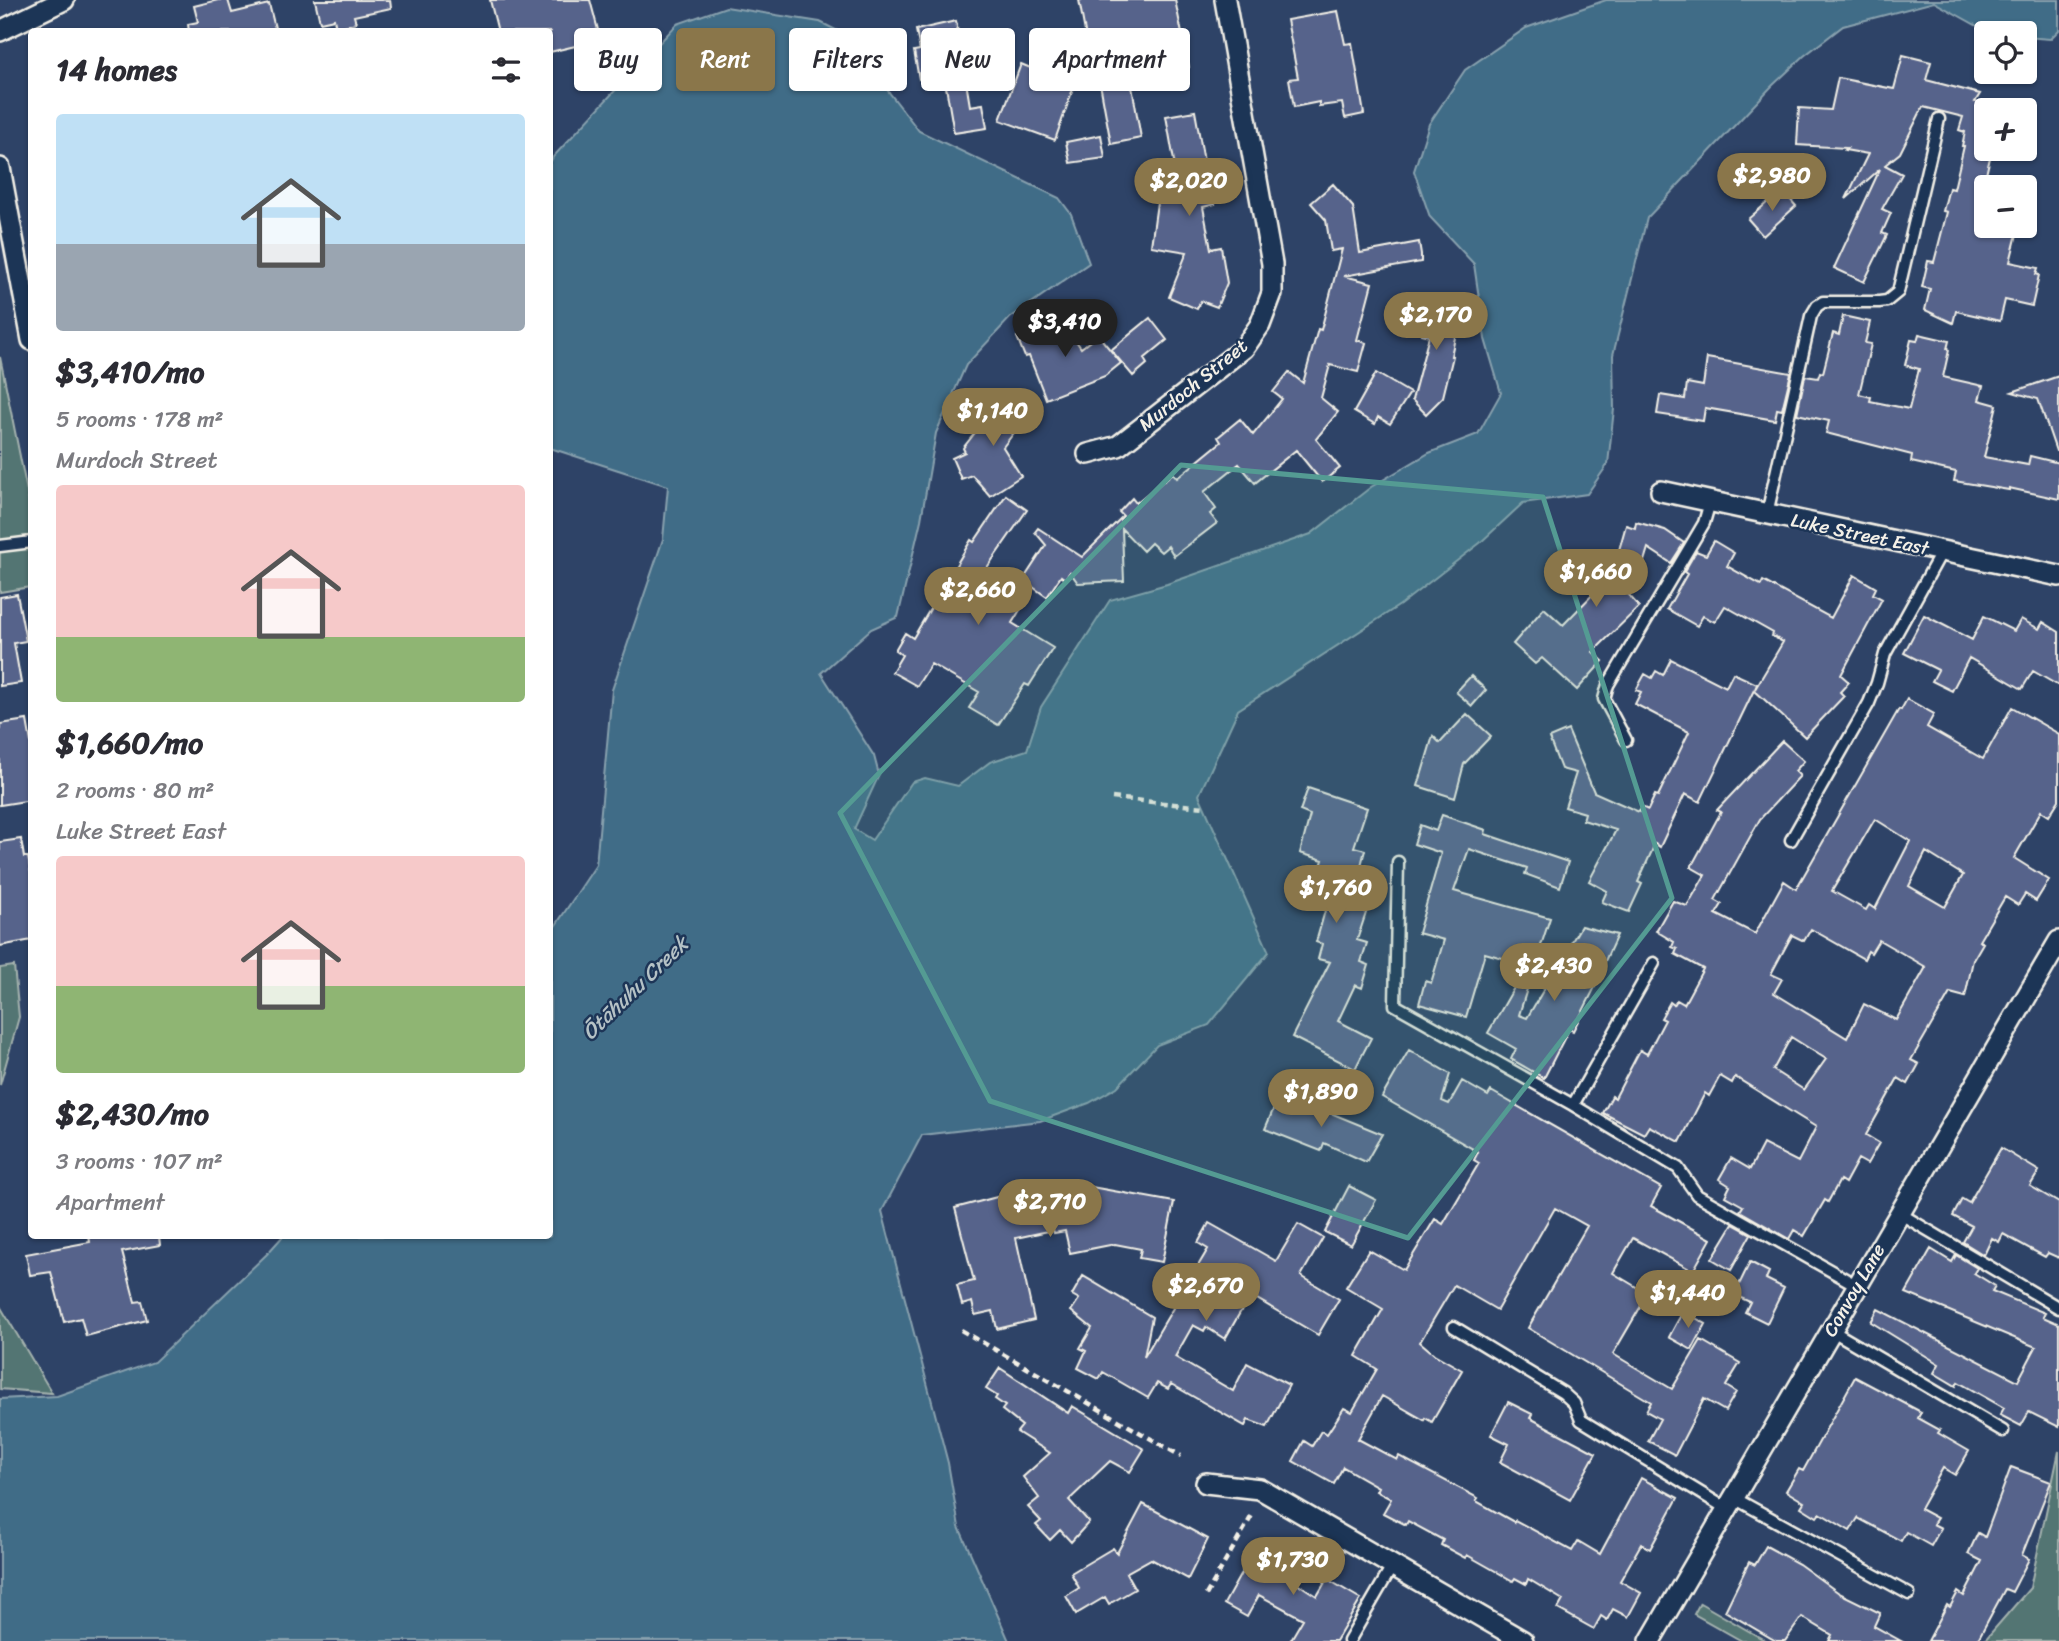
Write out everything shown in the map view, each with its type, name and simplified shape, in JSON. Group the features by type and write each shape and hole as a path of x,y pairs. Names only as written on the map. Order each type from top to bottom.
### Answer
{"street":[{"path":"0,31 64,0"},
{"name":"Murdoch Street","path":"1088,454 1118,446 1244,348 1260,325 1272,293 1272,264 1225,0"},
{"path":"0,168 28,318"},
{"name":"Luke Street East","path":"1661,491 2059,576"},
{"name":"Convoy Lane","path":"1650,1641 2059,941"},
{"path":"1206,1483 1260,1489 1523,1641"}],"lane":[{"path":"1768,514 1811,316 1823,302 1879,302 1898,292 1939,119"},
{"path":"1626,740 1604,699 1608,685 1704,523 1710,502"},
{"path":"0,546 28,542"},
{"path":"1791,840 1869,703 1885,654 1942,551"},
{"path":"1398,862 1395,1005 1573,1105 1678,1168 1696,1195 1856,1286"},
{"path":"1573,1105 1654,963"},
{"path":"1899,1213 2059,1308"},
{"path":"1454,1328 1563,1393 1574,1403 1581,1420 1730,1504 1909,1594"},
{"path":"1831,1329 2003,1430"},
{"path":"1349,1641 1393,1565"}],"path":[{"path":"1112,797 1204,807"},
{"path":"961,1330 1181,1456"},
{"path":"1206,1595 1254,1512"}],"highlighted area":[{"path":"1181,465 1543,497 1672,898 1408,1238 990,1101 840,813"}],"green space":[{"path":"0,357 28,496 28,587 0,592"},
{"path":"14,966 19,1017 0,1085 0,968"},
{"path":"0,1306 52,1393 0,1389"},
{"path":"2059,1451 2059,1641 1984,1641 2030,1588"},
{"path":"1700,1603 1766,1641 1742,1641 1694,1614"}],"water":[{"name":"Ōtāhuhu Creek","path":"1606,0 2059,0 2059,30 2050,39 2037,38 2037,21 1974,21 1974,24 1934,2 1843,26 1804,56 1772,86 1647,218 1613,355 1614,409 1608,464 1587,494 1523,503 1480,543 1400,605 1238,710 1199,795 1269,952 1209,1025 1157,1045 1117,1087 1089,1103 1040,1121 922,1135 882,1211 948,1463 959,1527 1009,1641 0,1641 0,1399 57,1396 154,1362 280,1239 553,1239 553,930 596,865 612,690 663,539 668,486 553,449 553,157 615,91 662,91 662,40 677,24 726,7 820,22 832,28 789,28 789,91 888,91 919,131 1059,198 1071,214 1089,263 1010,318 966,365 936,433 921,520 898,617 871,629 821,673 874,756 879,775 854,829 872,840 912,782 925,778 958,786 990,762 1027,750 1041,707 1110,600 1167,584 1311,534 1371,487 1429,453 1478,434 1501,393 1485,339 1474,264 1430,217 1414,171 1429,124 1465,70 1526,28"}],"building":[{"path":"228,0 232,13 269,4 275,28 188,28 188,24 198,22 194,6"},
{"path":"315,0 390,0 391,8 354,16 356,23 336,28 334,19 320,22"},
{"path":"490,0 590,0 597,28 574,28 574,46 553,51 553,28 497,28"},
{"path":"1079,0 1175,0 1181,28 1084,28"},
{"path":"1338,11 1345,44 1352,43 1364,114 1345,118 1342,103 1319,106 1319,102 1294,107 1289,79 1298,78 1287,20"},
{"path":"956,21 957,28 925,28"},
{"path":"921,29 919,79 914,51 920,50 916,30"},
{"path":"1903,55 1931,62 1926,80 1980,94 1974,98 1974,161 1989,161 1986,175 1974,175 1974,238 2016,238 2010,262 2038,268 2032,306 2005,300 2000,321 1956,311 1953,323 1925,310 1930,289 1922,287 1928,261 1934,262 1947,212 1943,211 1949,188 1954,189 1965,132 1959,130 1963,117 1923,107 1900,153 1885,165 1902,174 1882,209 1891,213 1882,233 1887,235 1864,282 1834,268 1880,169 1846,199 1868,154 1845,150 1847,148 1797,145 1799,108 1831,110 1838,78 1894,89"},
{"path":"1021,64 1029,67 1029,91 1072,91 1055,140 1000,120 1011,91 1015,91 1015,80"},
{"path":"947,91 968,91 970,106 983,104 987,128 954,133"},
{"path":"1101,91 1133,91 1141,138 1111,144"},
{"path":"1195,111 1208,184 1211,183 1215,204 1203,207 1211,249 1221,247 1227,283 1217,307 1201,301 1197,309 1169,297 1187,252 1151,246 1160,181 1177,178 1166,116"},
{"path":"1101,135 1105,158 1070,163 1066,142"},
{"path":"1333,184 1353,207 1360,253 1419,242 1421,254 1421,262 1344,276 1372,283 1357,340 1366,343 1358,372 1330,365 1321,398 1338,412 1316,439 1340,468 1322,482 1296,450 1255,483 1239,464 1204,492 1216,509 1210,514 1217,523 1174,556 1168,546 1161,552 1151,543 1143,551 1122,529 1124,581 1078,583 1070,572 1065,579 1061,576 1047,597 1023,580 1046,545 1035,532 1038,528 1082,557 1123,516 1119,512 1132,498 1136,503 1173,473 1177,478 1221,442 1218,437 1240,419 1253,435 1282,399 1273,392 1289,372 1303,383 1318,329 1321,330 1342,249 1331,251 1326,220 1311,203"},
{"path":"1782,190 1796,206 1763,236 1748,219"},
{"path":"1428,296 1452,302 1451,307 1461,310 1443,397 1426,414 1412,400 1429,336 1421,334"},
{"path":"1843,316 1870,322 1865,343 1871,344 1859,394 1871,397 1870,401 1909,409 1919,369 1905,365 1911,340 1917,341 1919,334 1949,341 1943,377 1983,386 1979,400 1997,405 1984,457 2028,465 2030,456 2059,463 2059,499 2009,488 1954,481 1956,472 1911,462 1912,455 1826,433 1829,421 1797,414 1805,376 1818,378 1820,372 1823,373 1833,333 1839,335"},
{"path":"1150,318 1167,340 1144,359 1147,364 1133,376 1111,350"},
{"path":"1055,319 1061,334 1069,331 1081,348 1098,335 1121,363 1105,376 1046,399 1029,356 1025,357 1017,337"},
{"path":"1707,358 1791,373 1782,410 1777,409 1775,420 1705,408 1703,421 1657,414 1660,395 1685,399 1687,383 1703,386"},
{"path":"1376,373 1410,393 1390,424 1378,417 1375,424 1354,412"},
{"path":"2059,376 2059,451 2056,451 2038,399 2012,392"},
{"path":"1006,394 1030,412 1003,447 1021,476 990,496 972,475 961,479 952,458 965,452 963,448"},
{"path":"1006,495 1027,510 986,569 1028,597 1012,623 1053,648 1029,686 1025,684 998,725 969,708 979,692 931,664 917,686 892,672 902,655 895,650 905,633 913,638 971,540 974,542"},
{"path":"1636,522 1665,530 1684,543 1671,563 1648,548 1637,584 1631,582 1624,589 1639,607 1593,652 1603,661 1577,690 1542,658 1535,664 1513,644 1544,608 1563,625 1602,585 1592,574 1619,550 1626,525 1635,528"},
{"path":"1714,541 1734,553 1727,566 1761,585 1763,581 1831,618 1854,575 1876,588 1873,594 1882,599 1841,675 1849,682 1840,692 1844,696 1805,737 1754,690 1700,802 1685,794 1660,847 1655,844 1638,882 1642,884 1629,912 1602,902 1607,891 1589,881 1616,830 1583,820 1585,813 1565,807 1576,773 1561,769 1549,738 1568,730 1594,792 1639,812 1642,807 1648,810 1655,795 1658,796 1689,732 1635,704 1641,692 1636,690 1645,674 1652,678 1656,671 1663,675 1671,659 1726,687 1733,673 1757,684 1755,689 1783,642 1772,636 1773,633 1725,606 1715,622 1703,616 1697,626 1667,609 1687,574 1684,572 1696,551 1706,555"},
{"path":"17,594 26,641 14,643 21,683 0,686 0,597"},
{"path":"1924,615 1972,640 1984,616 2014,631 2021,619 2039,629 2043,622 2059,632 2059,686 2033,671 2022,689 1969,658 1952,691 1932,681 1938,670 1904,653"},
{"path":"1471,676 1486,690 1472,706 1456,692"},
{"path":"1907,699 1934,714 1927,727 1983,759 2012,707 2059,734 2059,800 2049,816 2041,811 2014,858 2049,880 2036,901 2025,894 2018,905 2005,897 1979,941 1983,943 1973,960 1965,997 1950,993 1911,1060 1919,1064 1908,1084 1898,1078 1866,1135 1879,1143 1867,1164 1858,1159 1845,1183 1840,1180 1828,1202 1825,1200 1804,1236 1794,1230 1789,1239 1740,1211 1743,1206 1725,1196 1730,1186 1719,1179 1731,1158 1750,1169 1763,1144 1798,1162 1816,1127 1735,1077 1732,1083 1720,1076 1709,1096 1705,1093 1680,1142 1649,1126 1644,1134 1603,1113 1612,1096 1615,1098 1640,1050 1647,1054 1665,1020 1661,1018 1670,1002 1674,1005 1677,1000 1684,1004 1703,969 1675,954 1677,949 1672,947 1674,942 1656,931 1673,901 1687,906 1705,875 1691,867 1721,812 1717,810 1782,741 1804,761 1795,771 1800,776 1760,819 1715,900 1722,904 1716,914 1755,934 1784,881 1796,889 1899,709 1901,710","holes":["1875,819 1910,841 1875,909 1869,905 1866,910 1832,891","1926,852 1963,875 1945,907 1909,886","1811,929 1864,959 1879,940 1926,967 1896,1020 1864,1004 1847,1038 1774,993 1782,979 1771,974 1792,935 1804,941","1791,1037 1826,1059 1804,1090 1773,1070"]},
{"path":"1467,714 1491,736 1464,764 1455,798 1418,786 1433,736 1440,743"},
{"path":"27,720 28,801 0,805 0,724"},
{"path":"1308,788 1367,808 1354,847 1365,850 1357,881 1368,885 1362,905 1368,907 1357,940 1367,943 1361,962 1369,965 1362,988 1355,985 1338,1021 1371,1038 1355,1069 1292,1037 1330,962 1318,959 1322,944 1316,942 1327,904 1319,902 1324,885 1316,882 1323,860 1300,853 1310,815 1300,811"},
{"path":"1442,815 1486,830 1485,834 1568,862 1560,887 1525,874 1527,868 1469,849 1454,891 1550,918 1534,967 1485,953 1466,1017 1419,1004 1425,981 1431,983 1444,940 1418,933 1441,853 1414,844 1420,825 1436,831"},
{"path":"21,839 24,857 28,857 28,941 0,946 0,842"},
{"path":"1581,926 1617,935 1599,974 1601,975 1573,1031 1569,1029 1544,1078 1511,1059 1516,1049 1488,1033 1523,972 1531,976 1519,1015 1527,1018"},
{"path":"1409,1050 1450,1074 1442,1101 1449,1104 1462,1081 1488,1096 1491,1091 1661,1188 1651,1206 1711,1239 1693,1271 1633,1238 1613,1273 1648,1294 1613,1354 1672,1389 1701,1340 1740,1363 1726,1386 1736,1392 1725,1411 1704,1399 1675,1455 1648,1441 1660,1419 1646,1411 1651,1402 1528,1328 1587,1226 1555,1208 1497,1310 1454,1285 1420,1342 1434,1354 1462,1370 1432,1422 1382,1396 1358,1439 1397,1460 1399,1456 1478,1498 1476,1501 1514,1522 1515,1520 1572,1551 1578,1541 1600,1554 1641,1478 1678,1498 1650,1549 1641,1544 1620,1581 1641,1593 1628,1617 1613,1609 1607,1620 1601,1616 1594,1629 1558,1609 1563,1600 1528,1579 1526,1584 1515,1578 1513,1581 1467,1555 1465,1558 1441,1545 1443,1540 1408,1521 1406,1525 1383,1513 1391,1499 1376,1491 1378,1487 1343,1467 1334,1484 1293,1461 1304,1441 1312,1446 1321,1431 1327,1434 1344,1408 1352,1412 1377,1369 1356,1356 1383,1309 1346,1287 1369,1250 1404,1270 1435,1219 1443,1224 1479,1163 1474,1160 1478,1152 1382,1097"},
{"path":"1279,1096 1303,1106 1304,1102 1382,1134 1366,1162 1324,1143 1321,1151 1265,1129"},
{"path":"2001,1148 2039,1171 2030,1186 2059,1203 2059,1258 2048,1253 2045,1257 2003,1234 1999,1242 1992,1238 1984,1255 1963,1242 1972,1226 1953,1216 1962,1199 1969,1203"},
{"path":"1086,1186 1174,1202 1162,1262 1139,1258 1141,1249 1115,1244 1070,1253 1065,1231 1054,1233 1053,1230 1016,1238 1034,1320 997,1329 993,1311 975,1315 972,1302 962,1305 957,1285 974,1281 955,1208 1016,1192 1018,1199"},
{"path":"1349,1186 1376,1200 1351,1245 1325,1232"},
{"path":"1209,1223 1276,1261 1298,1224 1323,1238 1301,1276 1339,1299 1318,1335 1250,1295 1225,1339 1206,1327 1204,1331 1193,1325 1175,1357 1233,1391 1247,1363 1289,1385 1267,1427 1248,1420 1245,1426 1171,1384 1168,1389 1157,1383 1148,1398 1103,1372 1099,1379 1078,1368 1086,1351 1080,1348 1092,1328 1071,1311 1079,1299 1072,1295 1083,1276 1152,1317 1144,1357 1208,1249 1198,1243"},
{"path":"1733,1224 1751,1234 1731,1270 1712,1259"},
{"path":"90,1239 159,1239 160,1245 122,1252 135,1302 142,1301 147,1320 86,1336 81,1318 64,1322 51,1272 30,1275 26,1254 90,1242"},
{"path":"1931,1249 1952,1262 1956,1255 1977,1268 1974,1273 1995,1286 1992,1291 2045,1313 2043,1317 2059,1324 2059,1427 2029,1412 2021,1426 2000,1415 2004,1408 1958,1382 1956,1386 1934,1373 1939,1364 1871,1322 1878,1309 2018,1381 2036,1347 1906,1293"},
{"path":"1750,1262 1769,1272 1766,1279 1784,1288 1767,1323 1745,1312 1750,1302 1734,1295"},
{"path":"1683,1311 1706,1324 1692,1350 1669,1337"},
{"path":"1000,1368 1068,1413 1072,1406 1144,1449 1130,1472 1110,1461 1069,1500 1089,1522 1071,1542 1060,1530 1050,1540 1036,1525 1041,1521 1028,1507 1039,1498 1023,1477 1050,1453 1017,1432 1022,1426 1002,1410 1005,1406 995,1399 997,1396 986,1389"},
{"path":"1855,1377 1921,1412 1918,1418 1969,1451 1955,1475 1943,1468 1920,1509 1937,1518 1933,1524 1941,1528 1931,1546 1906,1532 1901,1541 1858,1518 1850,1531 1820,1513 1817,1517 1801,1507 1804,1502 1786,1491 1799,1469 1803,1471"},
{"path":"1508,1402 1532,1414 1530,1418 1596,1453 1570,1500 1500,1462 1509,1444 1491,1435"},
{"path":"2011,1467 2051,1482 2022,1555 2029,1559 2012,1592 2005,1589 1977,1641 1928,1641 1947,1605 1950,1607 1958,1592 1964,1596 1982,1561 1968,1554 1978,1533 1985,1537"},
{"path":"1143,1504 1208,1539 1188,1579 1151,1559 1126,1573 1135,1589 1109,1604 1105,1597 1076,1614 1066,1596 1079,1588 1071,1573 1113,1548 1117,1553"},
{"path":"1270,1538 1291,1550 1280,1571 1283,1574 1317,1596 1327,1579 1361,1599 1336,1641 1290,1641 1303,1619 1259,1595 1247,1617 1224,1604 1248,1561 1255,1564"},
{"path":"1766,1546 1799,1564 1839,1593 1880,1613 1874,1626 1901,1641 1829,1641 1832,1635 1802,1617 1785,1641 1776,1641 1725,1611 1749,1562 1755,1565"}]}
